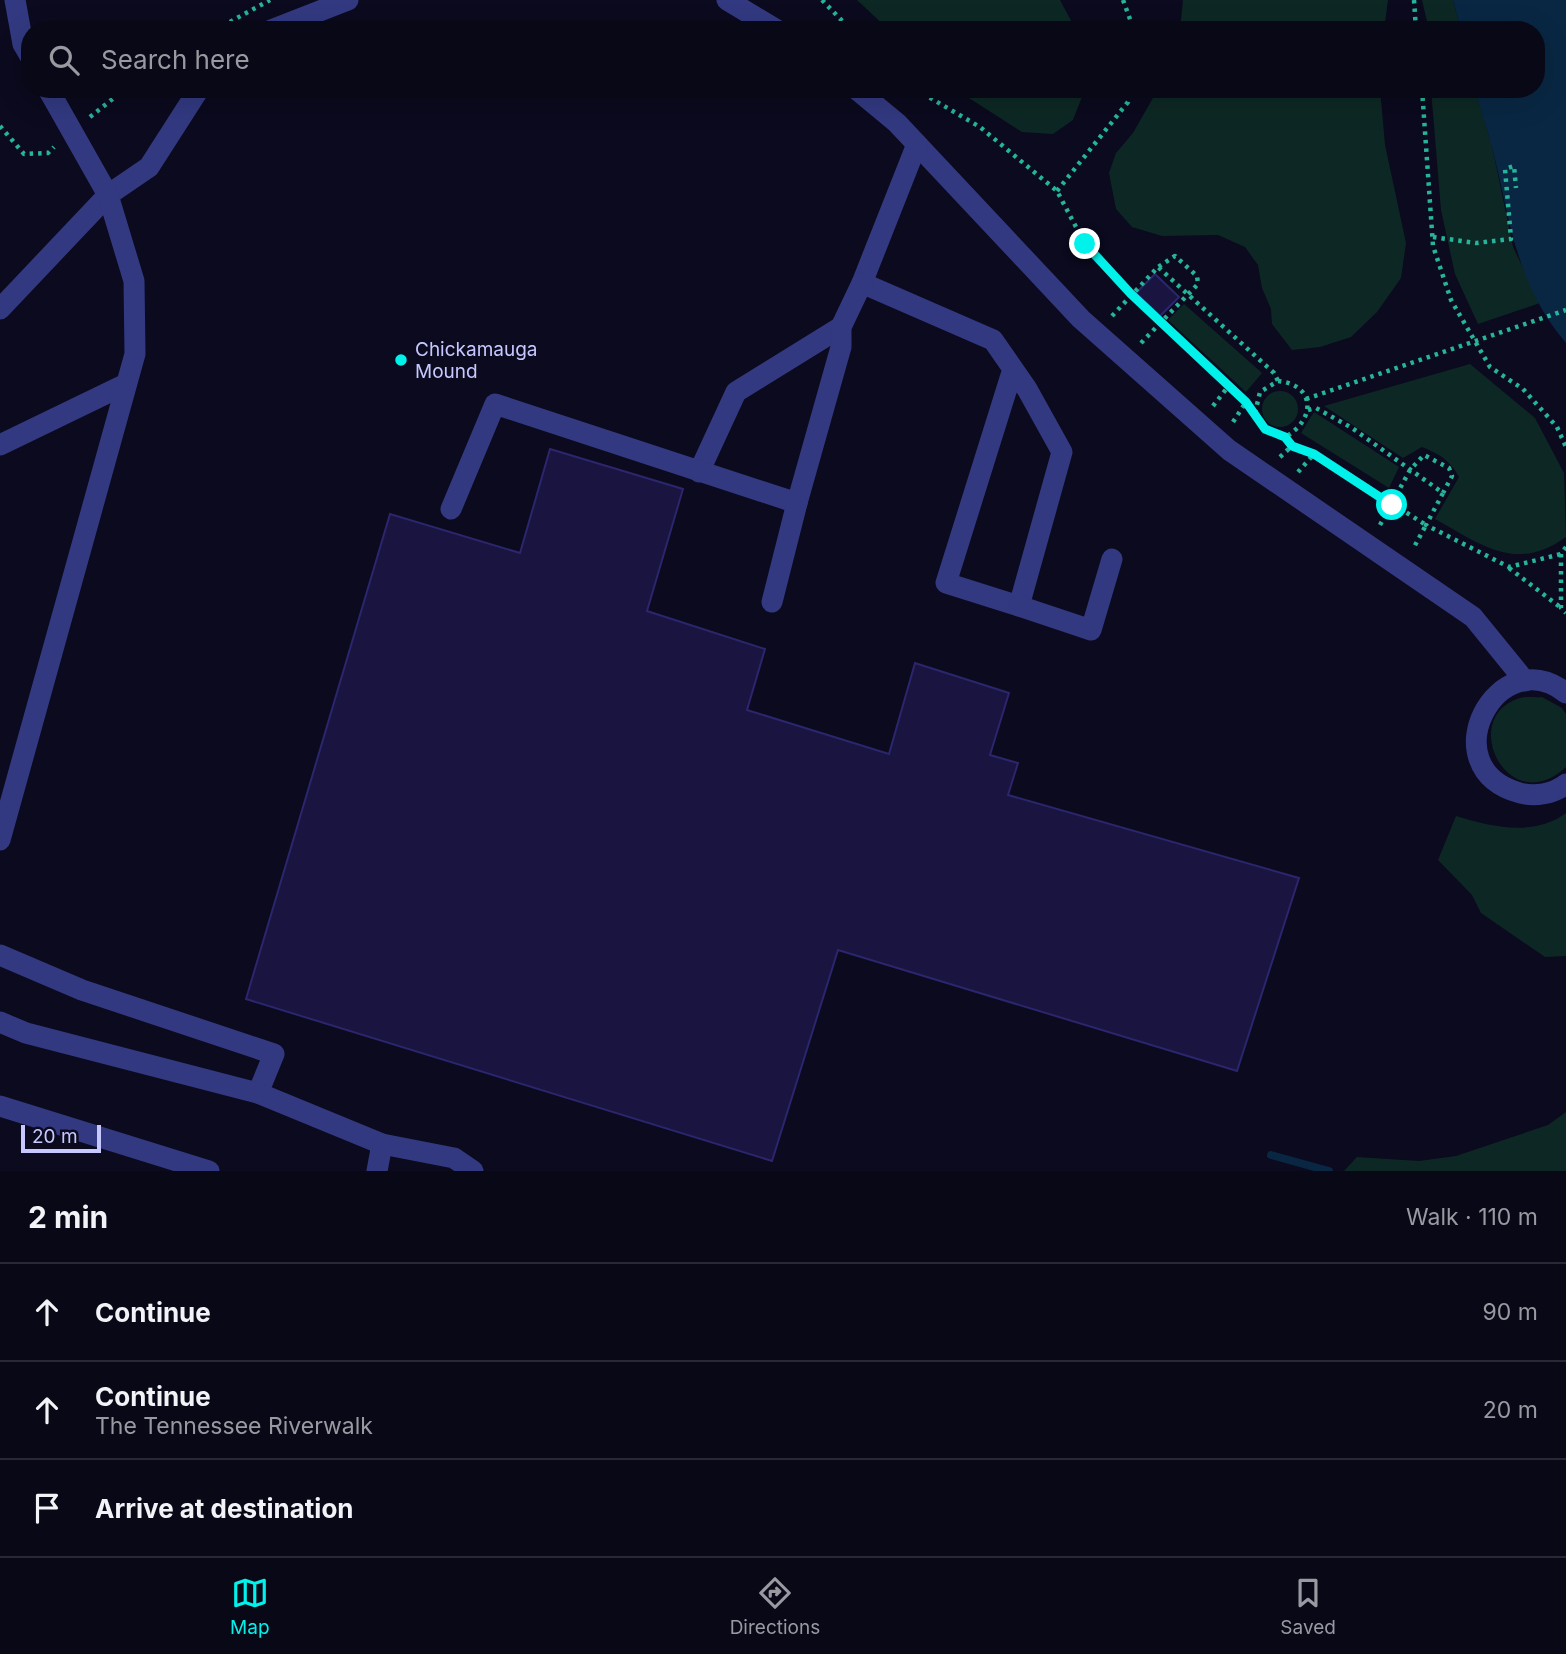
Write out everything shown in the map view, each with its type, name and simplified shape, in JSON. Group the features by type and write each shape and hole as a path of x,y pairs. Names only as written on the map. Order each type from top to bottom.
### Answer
{"street":[{"path":"15,0 21,33"},
{"path":"294,21 348,0"},
{"path":"727,0 762,21"},
{"path":"0,840 135,354 134,281 108,195 53,98"},
{"path":"0,309 108,195 149,167 192,98"},
{"path":"867,98 897,123 1081,319 1229,450 1473,617 1525,681"},
{"path":"772,602 841,347 841,327 862,283 917,144"},
{"path":"862,283 993,340 1062,452 1019,606"},
{"path":"699,472 736,393 841,327"},
{"path":"1013,369 946,583 1091,630 1112,559"},
{"path":"0,446 126,384"},
{"path":"451,509 495,404 797,503"},
{"path":"1566,692 1545,682 1525,681 1508,686 1493,697 1482,712 1476,729 1476,747 1482,765 1493,780 1509,790 1526,795 1545,794 1566,784"},
{"path":"0,955 82,990 274,1054 258,1093"},
{"path":"0,1022 26,1033 258,1093 382,1144 454,1158 472,1171"},
{"path":"0,1106 209,1171"},
{"path":"377,1171 382,1144"}],"path":[{"path":"232,21 270,0"},
{"path":"822,0 842,21"},
{"path":"1123,0 1131,21"},
{"path":"1414,0 1415,21"},
{"path":"930,98 979,127 1057,191 1085,244 1131,294 1246,402 1265,429 1285,437 1292,446 1314,454 1426,525 1509,568 1566,612"},
{"path":"1057,191 1129,98"},
{"path":"1423,98 1433,237 1451,300 1490,367 1523,389 1557,427 1566,447"},
{"path":"1433,237 1476,243 1511,239 1505,169 1514,166 1516,188"},
{"path":"1109,326 1109,319 1158,267 1175,256 1183,261 1197,276 1198,284 1134,348"},
{"path":"1158,267 1274,373 1279,382"},
{"path":"1307,399 1566,310"},
{"path":"1255,413 1260,392 1279,382 1296,386 1307,399 1308,410 1304,422 1285,437"},
{"path":"1225,433 1246,402"},
{"path":"1308,410 1316,408 1352,428 1443,493"},
{"path":"1375,536 1410,470 1424,455 1449,468 1452,475 1408,554"},
{"path":"1560,608 1561,554 1566,547"},
{"path":"1509,568 1561,554"}],"green space":[{"path":"857,0 1060,0 1071,21 879,21"},
{"path":"1183,0 1388,0 1385,21 1181,21"},
{"path":"1422,0 1453,0 1459,21 1427,21"},
{"path":"969,98 1082,98 1073,120 1053,134 1022,132"},
{"path":"1153,98 1381,98 1385,145 1406,243 1401,278 1377,312 1351,337 1320,347 1292,350 1272,324 1271,309 1262,288 1258,265 1245,247 1218,235 1162,236 1132,227 1116,209 1109,173 1116,153 1133,133"},
{"path":"1432,98 1478,98 1492,146 1513,247 1540,303 1478,324 1455,274 1441,210"},
{"path":"1184,304 1262,373 1246,392 1168,320"},
{"path":"1470,364 1535,418 1564,473 1566,537 1548,548 1515,554 1499,551 1468,538 1435,519 1459,477 1448,462 1422,447 1403,458 1324,406"},
{"path":"1280,391 1293,396 1298,409 1293,422 1280,427 1267,422 1262,409 1267,396"},
{"path":"1314,412 1399,467 1389,488 1301,433"},
{"path":"1542,697 1562,708 1566,714 1566,767 1545,780 1525,782 1509,774 1498,760 1492,742 1492,724 1502,709 1520,698"},
{"path":"1566,813 1566,956 1545,957 1481,913 1472,895 1438,860 1456,816 1512,828 1540,825"},
{"path":"1566,1112 1566,1171 1344,1171 1357,1157 1419,1161 1456,1156 1548,1125"}],"water":[{"path":"1453,0 1566,0 1566,343 1549,321 1525,274 1478,98 1545,98 1545,21 1459,21"}],"building":[{"path":"1155,274 1179,297 1160,316 1136,293"},
{"path":"550,449 683,489 647,611 765,649 747,710 889,754 915,663 1009,693 990,755 1018,763 1008,795 1299,878 1237,1071 838,950 772,1161 246,999 390,514 520,553"}],"waterway":[{"path":"1271,1155 1329,1171"}],"place":[{"name":"Chickamauga Mound","path":"401,360"}],"route":[{"path":"1085,244 1131,294 1227,388 1246,402 1265,429 1285,437 1292,446 1314,454 1392,505"}]}
